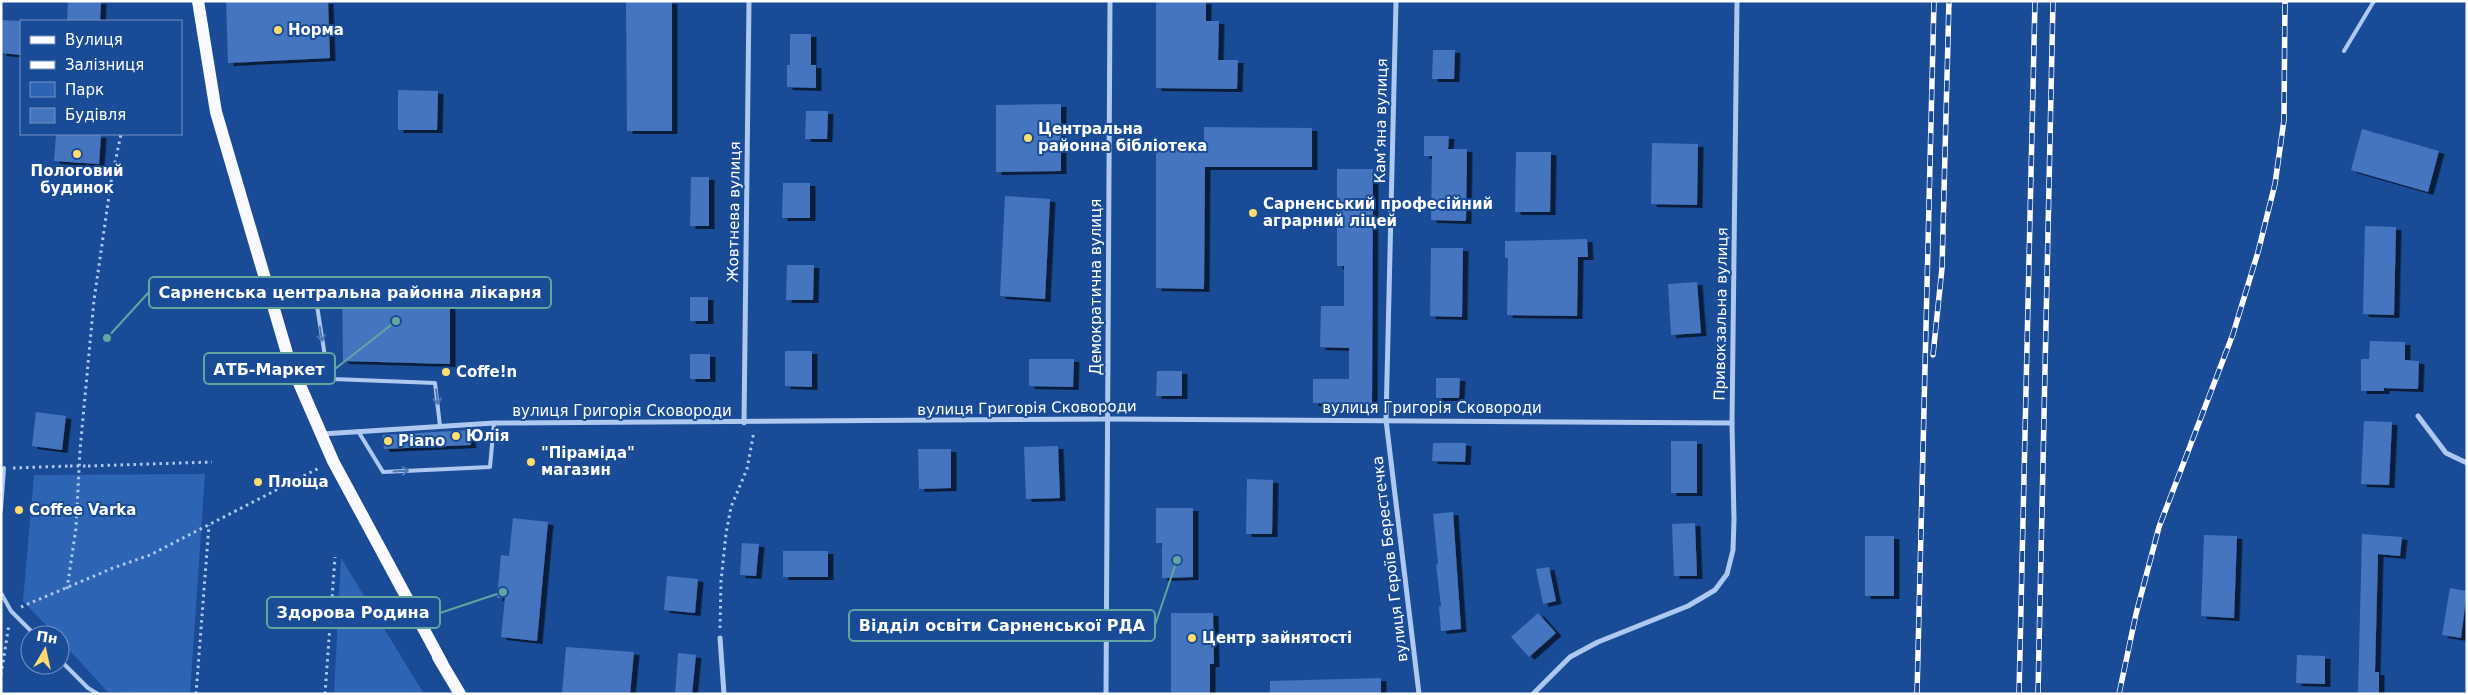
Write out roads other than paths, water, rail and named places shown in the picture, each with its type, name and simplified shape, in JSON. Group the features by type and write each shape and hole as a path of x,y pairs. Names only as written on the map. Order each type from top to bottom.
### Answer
{"main road":[{"path":"198,1 216,112 289,360 333,461 460,694"}],"street":[{"name":"Жовтнева вулиця","path":"744,423 750,1"},
{"name":"Демократична вулиця","path":"1106,694 1110,1"},
{"name":"Камʼяна вулиця","path":"1386,420 1396,1"},
{"name":"Привокзальна вулиця","path":"1533,694 1570,656 1598,642 1688,606 1715,590 1727,574 1731,558 1734,520 1732,423 1737,1"},
{"path":"2418,416 2446,453 2467,463"},
{"name":"вулиця Григорія Сковороди","path":"322,434 494,423 756,423 1108,419 1732,423"},
{"name":"вулиця Героїв Берестечка","path":"1386,420 1419,694"},
{"path":"720,638 724,694"}],"lane":[{"path":"2344,51 2374,1"},
{"path":"267,282 313,280 326,362 334,379 435,383 440,426"},
{"path":"358,431 383,472 490,467 494,423"},
{"path":"1,510 4,468"},
{"path":"1,593 11,611 25,625"},
{"path":"70,670 88,688 98,694"}],"railway":[{"path":"1917,694 1934,1"},
{"path":"1933,355 1942,268 1949,1"},
{"path":"2019,694 2035,1"},
{"path":"2038,694 2053,1"},
{"path":"2119,694 2136,614 2159,527 2233,334 2258,252 2275,184 2284,120 2285,1"}],"place":[{"name":"Норма","path":"278,30"},
{"name":"Центральна районна бібліотека","path":"1028,138"},
{"name":"Пологовий будинок","path":"77,154"},
{"name":"Сарненський професійний аграрний ліцей","path":"1253,213"},
{"name":"АТБ-Маркет","path":"396,321"},
{"name":"Сарненська центральна районна лікарня","path":"107,338"},
{"name":"Coffe!n","path":"446,372"},
{"name":"Юлія","path":"456,436"},
{"name":"Piano","path":"388,441"},
{"name":"\"Піраміда\" магазин","path":"531,462"},
{"name":"Площа","path":"258,482"},
{"name":"Coffee Varka","path":"19,510"},
{"name":"Відділ освіти Сарненської РДА","path":"1177,560"},
{"name":"Здорова Родина","path":"503,592"},
{"name":"Центр зайнятості","path":"1192,638"}]}
